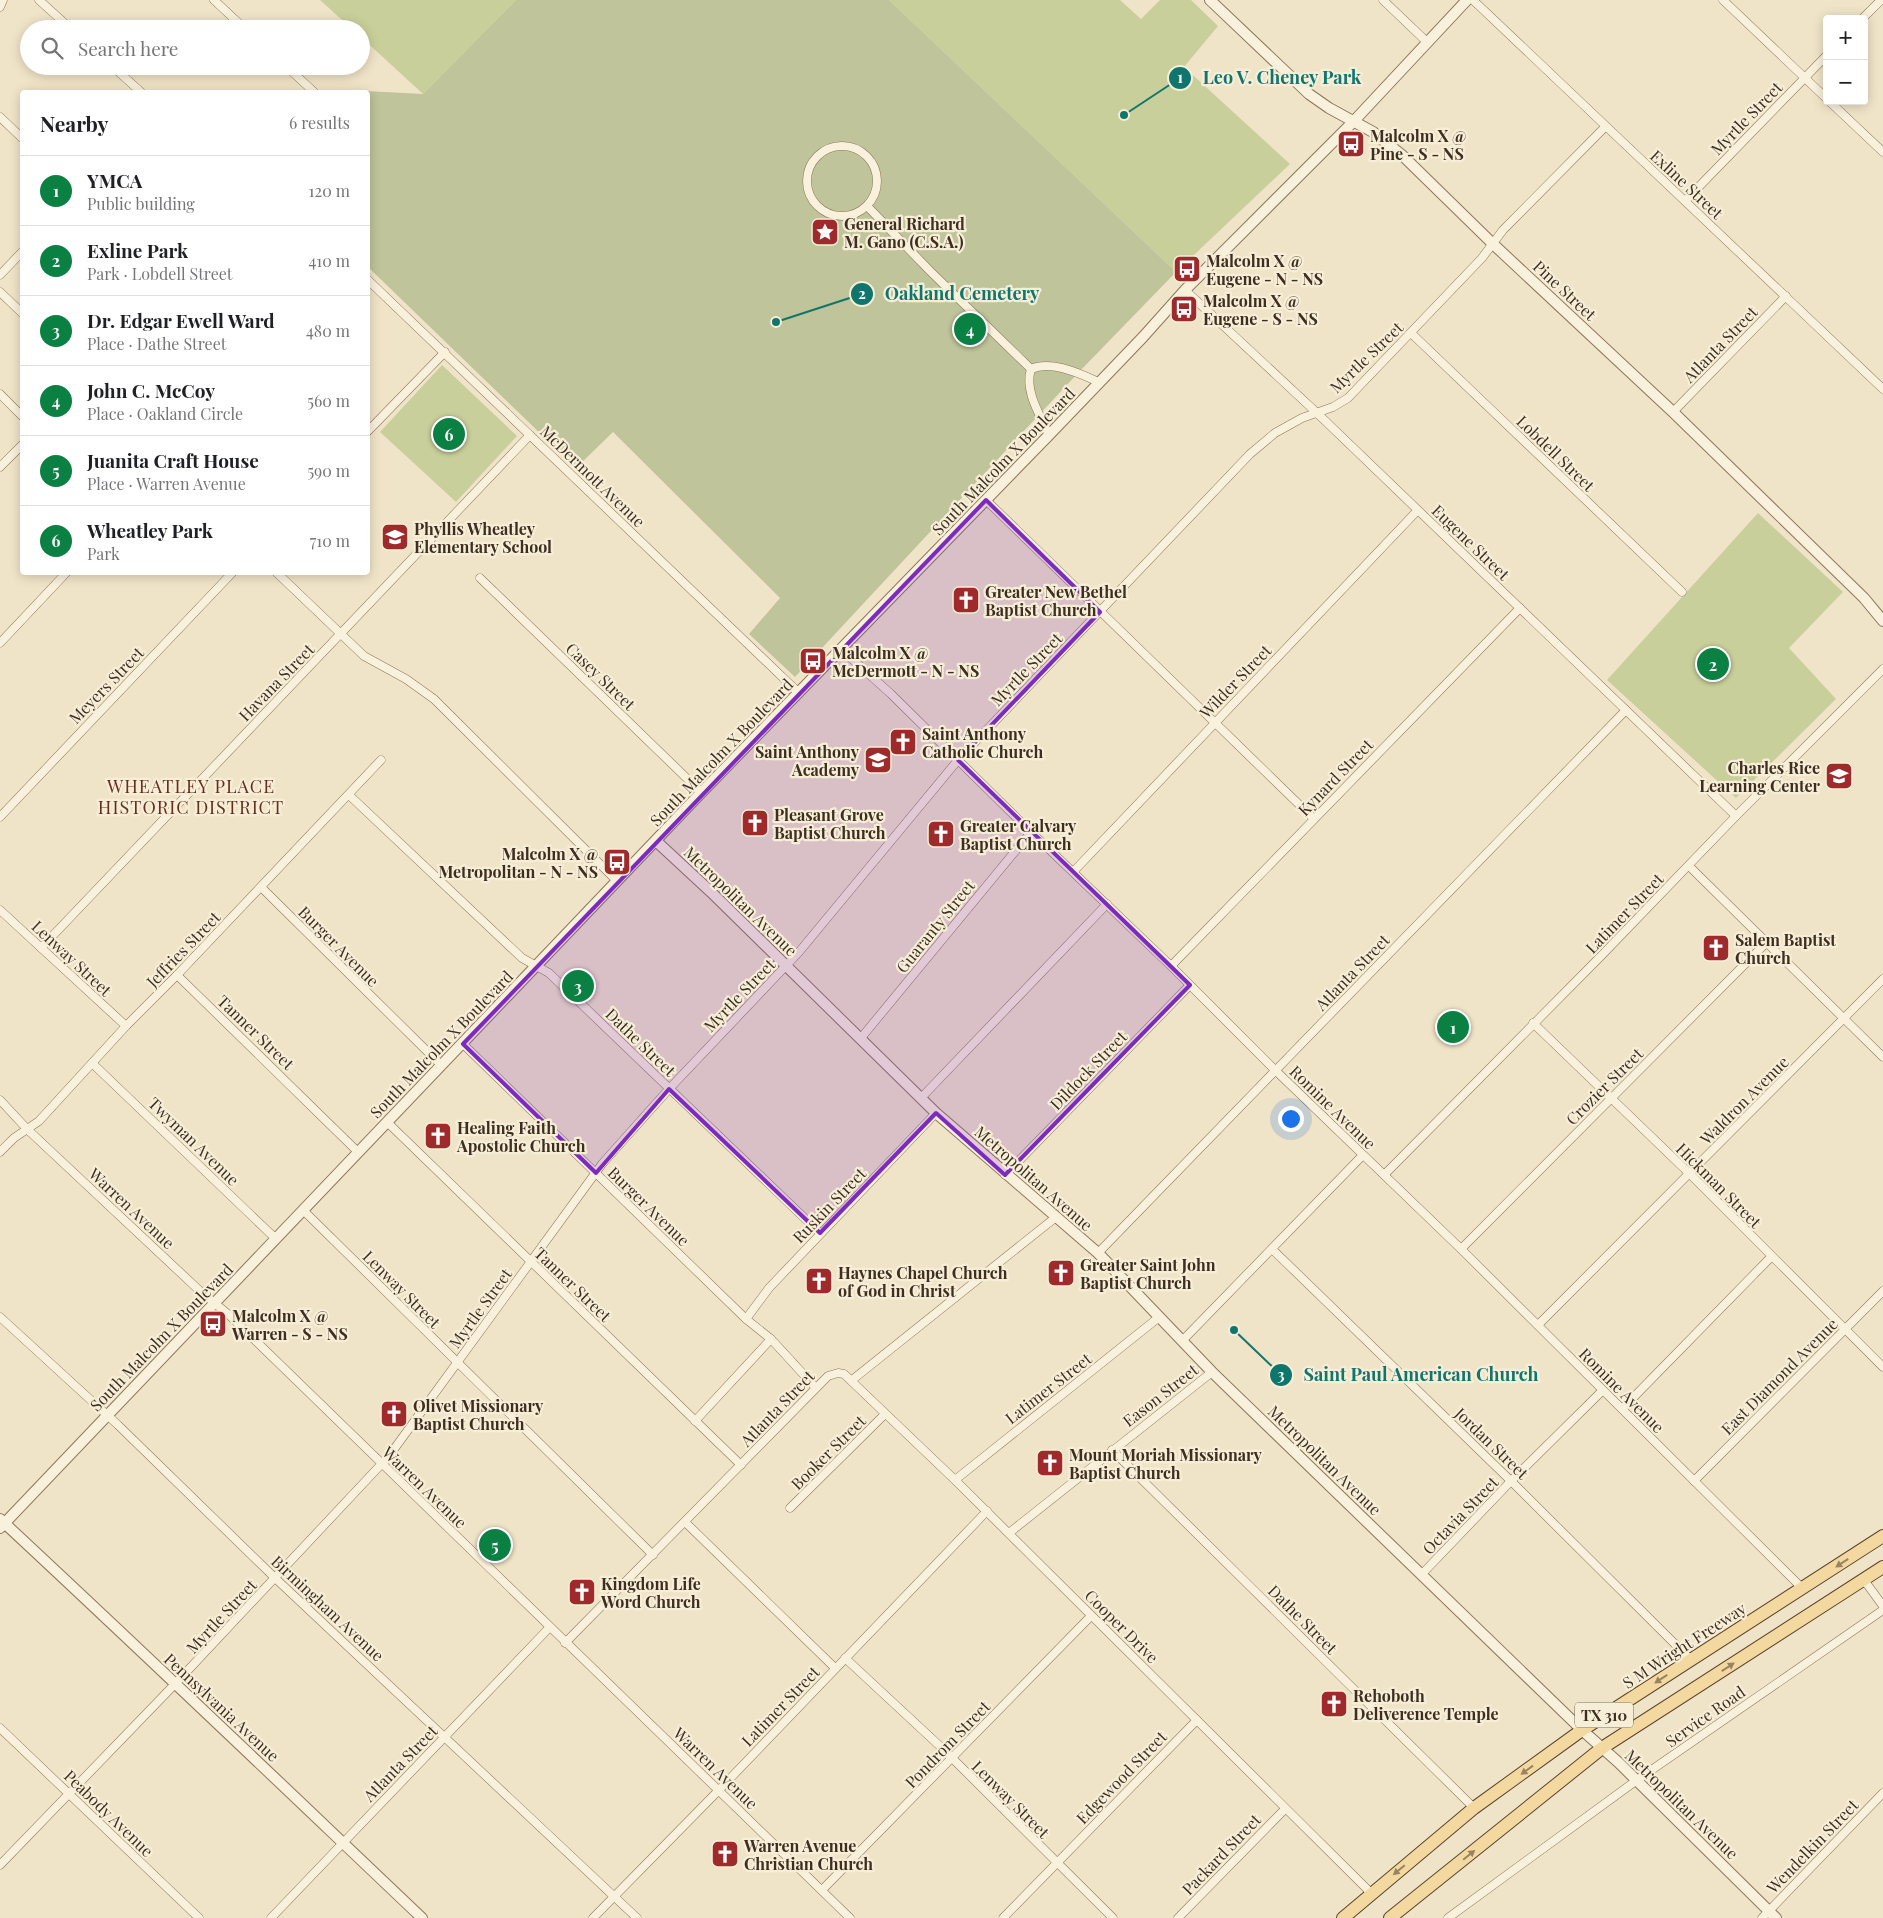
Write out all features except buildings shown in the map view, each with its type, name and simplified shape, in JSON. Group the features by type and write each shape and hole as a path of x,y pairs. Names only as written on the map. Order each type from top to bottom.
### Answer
{"main road":[{"name":"S M Wright Freeway","path":"1342,1918 1474,1808 1582,1730 1883,1536"},
{"name":"TX 310","path":"1395,1916 1602,1748 1883,1568"}],"street":[{"path":"0,7 4,0"},
{"path":"39,0 60,20"},
{"path":"215,0 236,20"},
{"name":"Pine Street","path":"1210,0 1309,94 1352,122 1373,132 1403,156 1493,244 1673,412 1864,598 1883,621"},
{"path":"1383,0 1428,43"},
{"name":"South Malcolm X Boulevard","path":"2,1523 108,1416 617,881 1049,435 1185,290 1352,122 1467,0"},
{"name":"Exline Street","path":"1473,0 1883,389"},
{"path":"1723,0 1823,95"},
{"path":"1866,15 1881,0"},
{"name":"Myrtle Street","path":"1685,201 1823,59"},
{"path":"122,75 139,90"},
{"path":"296,75 312,90"},
{"path":"1833,105 1883,152"},
{"path":"0,117 20,136"},
{"name":"Myrtle Street","path":"0,1865 175,1684 382,1464 458,1364 596,1173 669,1088 787,966 958,760 1250,454 1275,433 1302,418 1333,407 1348,398 1482,258 1503,230 1605,127"},
{"path":"834,147 849,147 861,152 868,158 875,170 876,186 867,206 859,212 845,216 829,214 819,208 812,199 807,185 809,172 816,158 834,147"},
{"path":"867,206 930,271 1031,369"},
{"path":"0,275 20,254"},
{"name":"McDermott Avenue","path":"370,282 799,693"},
{"name":"Eugene Street","path":"1185,290 1317,413 1736,816"},
{"path":"0,292 20,311"},
{"name":"Atlanta Street","path":"1673,412 1786,296"},
{"name":"Lobdell Street","path":"1411,334 1682,592"},
{"path":"370,429 445,352"},
{"path":"1031,369 1044,366 1058,368 1078,373 1099,382"},
{"path":"1031,369 1029,383 1031,394 1049,435"},
{"path":"0,394 20,414"},
{"name":"Havana Street","path":"41,948 530,435"},
{"path":"0,468 20,447"},
{"path":"986,500 1314,819"},
{"name":"Wilder Street","path":"1073,872 1417,511"},
{"path":"0,643 64,575"},
{"name":"Meyers Street","path":"0,817 230,575"},
{"path":"279,575 364,656 406,679 434,699 617,881"},
{"name":"Casey Street","path":"480,578 702,793"},
{"name":"Kynard Street","path":"1171,966 1520,608"},
{"name":"Romine Avenue","path":"841,649 892,694 1030,832 1171,966 1275,1070 1461,1249 1802,1588"},
{"name":"Latimer Street","path":"1384,1175 1883,669"},
{"name":"Atlanta Street","path":"1098,1253 1626,710"},
{"name":"Jeffries Street","path":"0,1152 14,1138 39,1121 126,1026 177,975 381,760"},
{"name":"Dathe Street","path":"349,795 522,958 549,972 820,1233"},
{"name":"Guaranty Street","path":"861,1038 1030,832"},
{"name":"Metropolitan Avenue","path":"656,841 787,966 936,1113 1098,1253 1158,1318 1212,1372 1582,1730 1637,1780 1769,1916"},
{"path":"1689,866 1883,1057"},
{"name":"Burger Avenue","path":"260,887 441,1065"},
{"path":"921,1098 1106,904"},
{"name":"Lenway Street","path":"0,910 126,1026"},
{"name":"Crozier Street","path":"1461,1249 1767,942"},
{"name":"Tanner Street","path":"177,975 358,1152"},
{"name":"Waldron Avenue","path":"1538,1325 1883,979"},
{"name":"Dildock Street","path":"1006,1175 1190,985"},
{"name":"Hickman Street","path":"1533,1023 1689,1174 1883,1367"},
{"name":"Burger Avenue","path":"463,1044 746,1319 771,1339 816,1388"},
{"name":"Twyman Avenue","path":"92,1062 276,1239"},
{"name":"Warren Avenue","path":"0,1100 27,1129 228,1314 549,1628 850,1918"},
{"name":"Ruskin Street","path":"746,1319 768,1288 936,1113"},
{"name":"Tanner Street","path":"387,1122 741,1465"},
{"path":"1182,1341 1363,1155"},
{"name":"Lenway Street","path":"303,1210 653,1555"},
{"path":"852,1380 1056,1217"},
{"name":"Jordan Street","path":"1272,1249 1512,1481 1691,1660"},
{"path":"1622,1409 1771,1257"},
{"name":"East Diamond Avenue","path":"1694,1480 1883,1292"},
{"name":"Birmingham Avenue","path":"0,1317 108,1416 275,1578 637,1918"},
{"name":"Latimer Street","path":"955,1480 1158,1318"},
{"path":"695,1421 771,1339"},
{"name":"Eason Street","path":"1009,1533 1212,1372"},
{"name":"Atlanta Street","path":"565,1643 828,1376 838,1373 844,1374 852,1380"},
{"name":"Cooper Drive","path":"852,1380 1009,1533 1371,1893"},
{"name":"Octavia Street","path":"1422,1574 1602,1391"},
{"name":"Booker Street","path":"790,1508 885,1414"},
{"name":"Dathe Street","path":"1112,1450 1474,1808"},
{"name":"Latimer Street","path":"593,1918 719,1790 986,1511"},
{"path":"685,1522 835,1668"},
{"name":"Pennsylvania Avenue","path":"2,1523 62,1575 422,1918"},
{"path":"1864,1580 1883,1608"},
{"name":"Service Road","path":"1448,1918 1637,1780 1883,1608"},
{"name":"Pondrom Street","path":"822,1890 1092,1616"},
{"name":"Atlanta Street","path":"271,1918 549,1628"},
{"name":"Lenway Street","path":"846,1658 952,1759 1113,1918"},
{"name":"Edgewood Street","path":"1003,1918 1197,1720"},
{"name":"Peabody Avenue","path":"0,1728 200,1918"},
{"name":"Wendelkin Street","path":"1769,1916 1883,1793"},
{"name":"Packard Street","path":"1178,1918 1285,1809"}],"highlighted area":[{"path":"986,500 1100,612 958,760 1190,985 1005,1175 936,1113 820,1233 669,1089 596,1173 463,1044"}],"green space":[{"path":"320,0 516,0 423,94 370,45 370,20 342,20"},
{"path":"516,0 889,0 1176,272 1078,373 795,677 749,634 780,598 613,432 576,468 370,269 370,91 423,94"},
{"path":"889,0 1120,0 1141,19 1160,0 1191,0 1218,26 1184,67 1290,164 1176,272"},
{"path":"442,365 517,436 456,502 380,432"},
{"path":"1758,513 1843,592 1789,648 1836,699 1736,798 1607,680"}],"place":[{"name":"Leo V. Cheney Park","path":"1124,115"},
{"name":"Malcolm X @ Pine - S - NS","path":"1351,144"},
{"name":"General Richard M. Gano (C.S.A.)","path":"825,232"},
{"name":"Malcolm X @ Eugene - N - NS","path":"1187,269"},
{"name":"Malcolm X @ Eugene - S - NS","path":"1184,309"},
{"name":"Oakland Cemetery","path":"776,322"},
{"name":"John C. McCoy","path":"970,329"},
{"name":"Wheatley Park","path":"449,434"},
{"name":"Phyllis Wheatley Elementary School","path":"395,537"},
{"name":"Greater New Bethel Baptist Church","path":"966,600"},
{"name":"Malcolm X @ McDermott - N - NS","path":"813,661"},
{"name":"Exline Park","path":"1713,664"},
{"name":"Saint Anthony Catholic Church","path":"903,742"},
{"name":"Saint Anthony Academy","path":"878,760"},
{"name":"Charles Rice Learning Center","path":"1839,776"},
{"name":"Pleasant Grove Baptist Church","path":"755,823"},
{"name":"Greater Calvary Baptist Church","path":"941,834"},
{"name":"Malcolm X @ Metropolitan - N - NS","path":"617,862"},
{"name":"Salem Baptist Church","path":"1716,948"},
{"name":"Dr. Edgar Ewell Ward","path":"578,986"},
{"name":"YMCA","path":"1453,1027"},
{"name":"Healing Faith Apostolic Church","path":"438,1136"},
{"name":"Greater Saint John Baptist Church","path":"1061,1273"},
{"name":"Haynes Chapel Church of God in Christ","path":"819,1281"},
{"name":"Malcolm X @ Warren - S - NS","path":"213,1324"},
{"name":"Saint Paul American Church","path":"1234,1330"},
{"name":"Olivet Missionary Baptist Church","path":"394,1414"},
{"name":"Mount Moriah Missionary Baptist Church","path":"1050,1463"},
{"name":"Juanita Craft House","path":"495,1545"},
{"name":"Kingdom Life Word Church","path":"582,1592"},
{"name":"Rehoboth Deliverence Temple","path":"1334,1704"},
{"name":"Warren Avenue Christian Church","path":"725,1854"}],"district":[{"name":"WHEATLEY PLACE HISTORIC DISTRICT","path":"191,796"}]}
